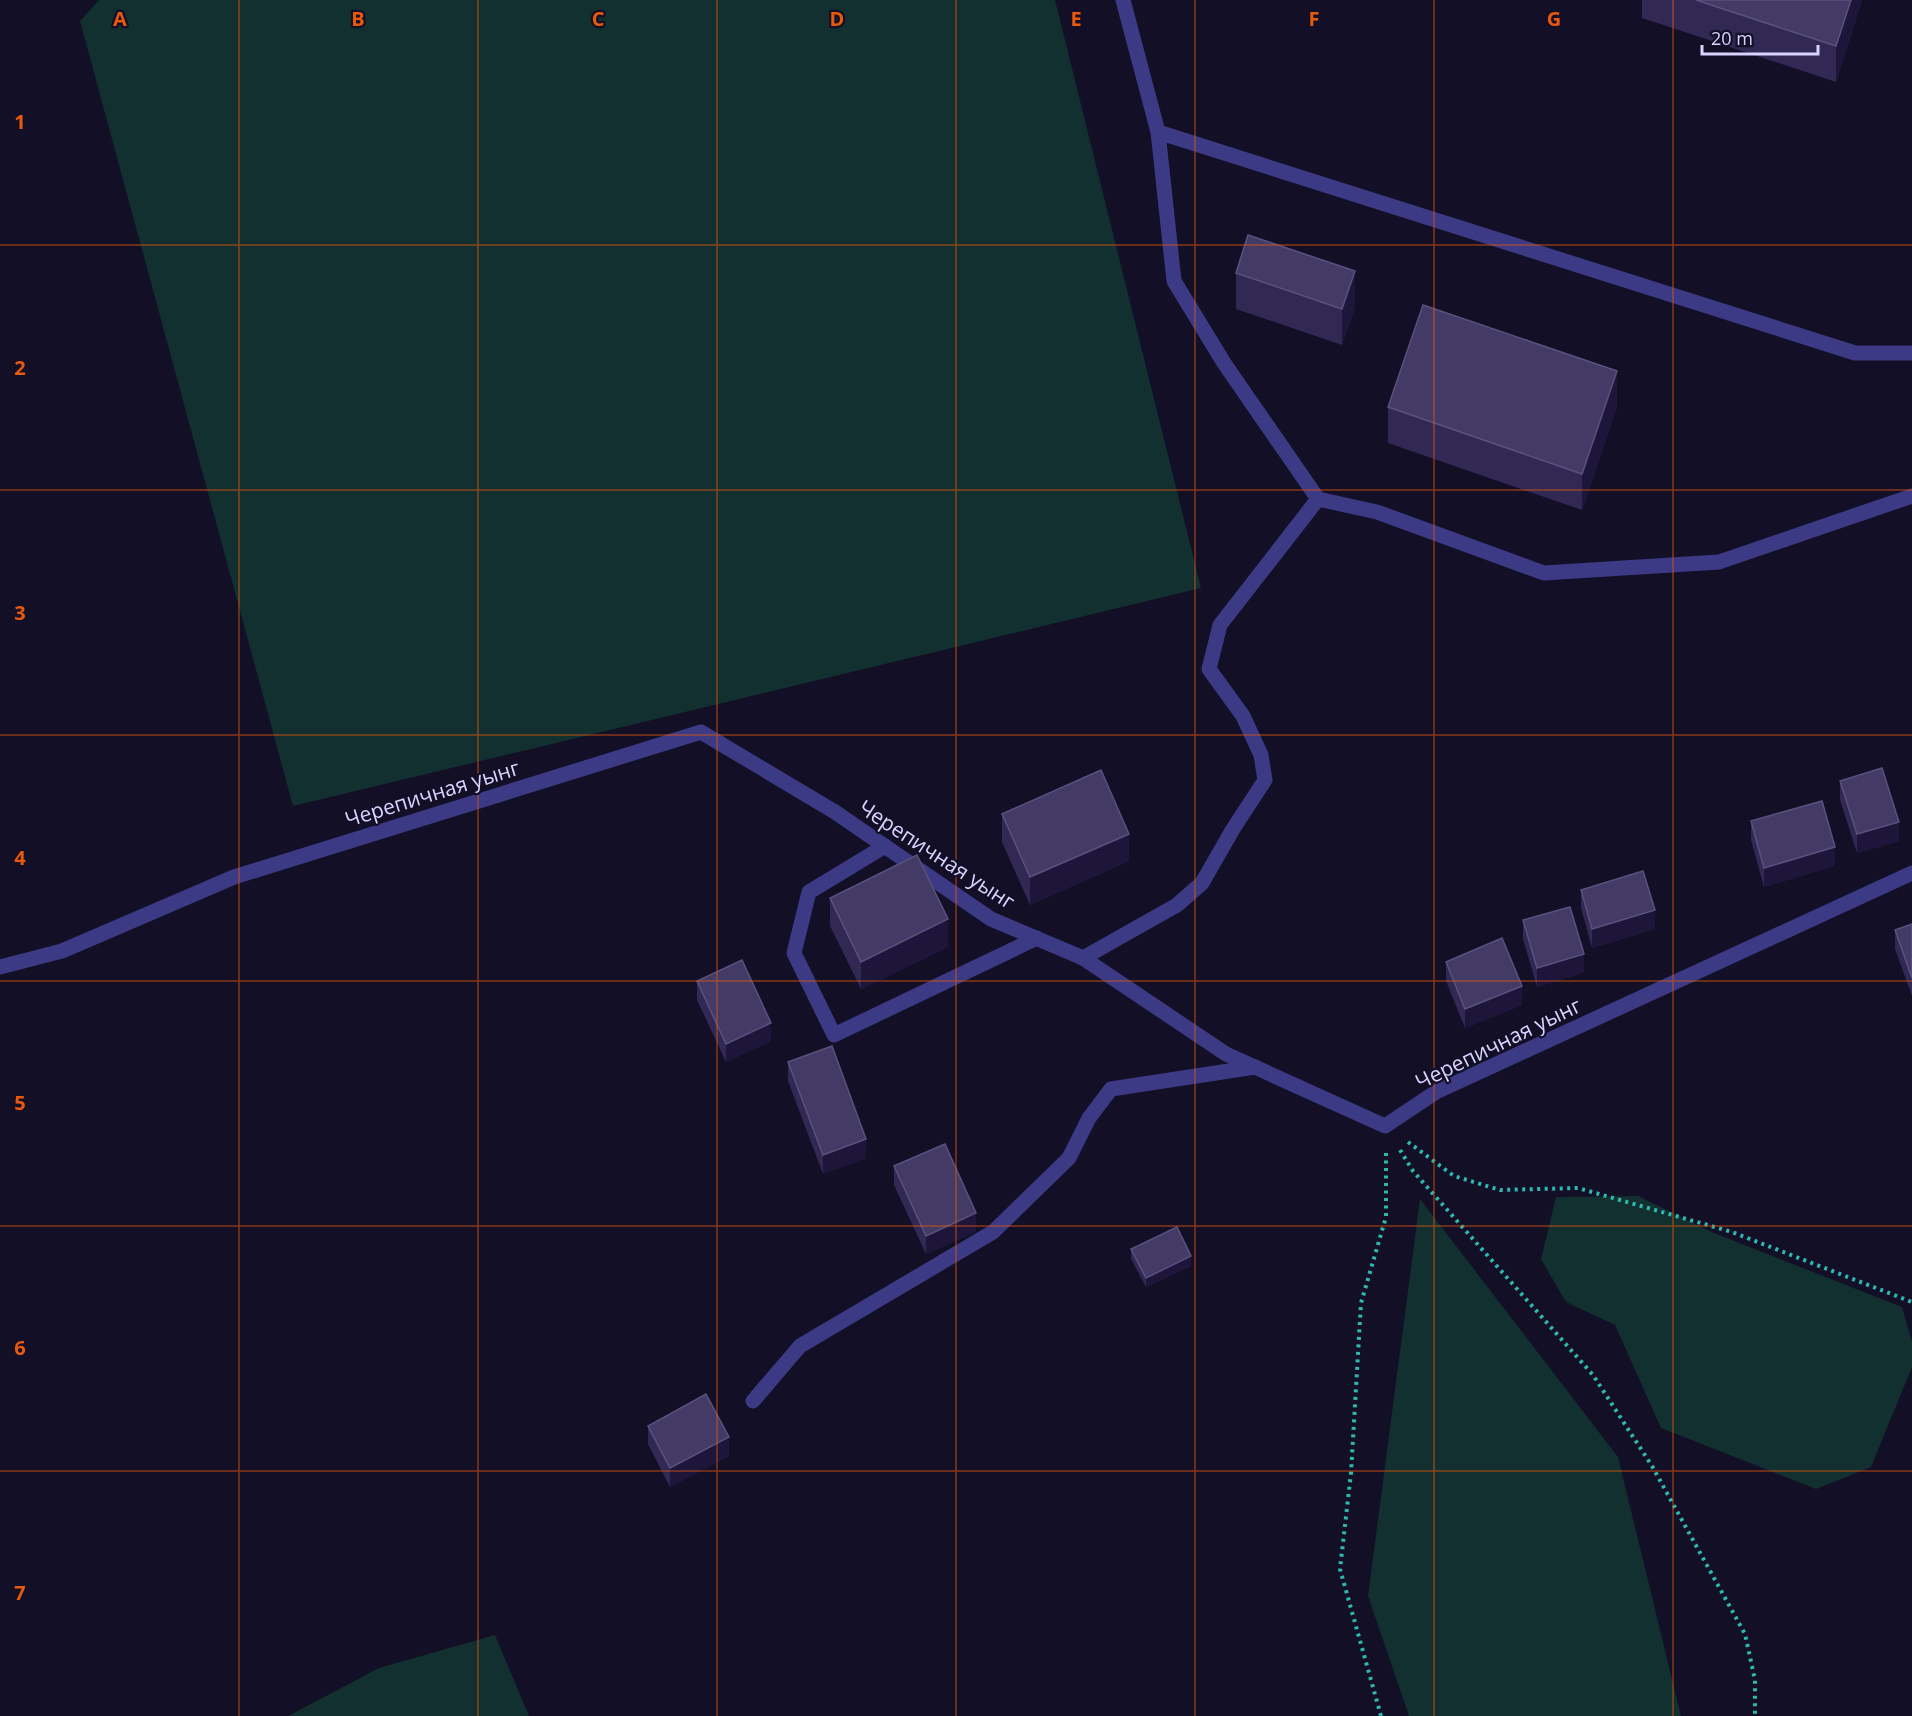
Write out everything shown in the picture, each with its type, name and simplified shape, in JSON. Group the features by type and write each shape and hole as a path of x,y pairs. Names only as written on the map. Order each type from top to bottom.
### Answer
{"street":[{"path":"1123,0 1158,132 1174,281 1224,363 1318,499 1377,512 1544,573 1719,562 1912,496"},
{"path":"1158,132 1855,353 1912,353"},
{"path":"1083,958 1177,905 1202,883 1265,780 1261,755 1243,716 1209,669 1220,625 1318,499"},
{"name":"Черепичная уынг","path":"0,967 62,951 234,877 701,732 835,812 991,919 1083,958 1226,1054 1386,1126 1436,1092 1912,873"},
{"path":"885,846 809,892 794,953 834,1035 1037,938"},
{"path":"753,1401 800,1346 993,1232 1069,1158 1089,1118 1111,1089 1255,1067"}],"path":[{"path":"1386,1126 1454,1176 1500,1190 1578,1188 1732,1232 1912,1302"},
{"path":"1381,1716 1340,1569 1350,1473 1361,1303 1386,1217 1386,1126"},
{"path":"1386,1126 1413,1171 1593,1375 1652,1466 1745,1634 1755,1680 1755,1716"}],"green space":[{"path":"99,0 1055,0 1201,588 293,806 80,21"},
{"path":"1638,1196 1714,1233 1902,1307 1912,1342 1912,1367 1871,1467 1816,1489 1661,1428 1615,1325 1566,1302 1541,1259 1556,1197"},
{"path":"1420,1199 1618,1457 1681,1716 1409,1716 1368,1596"},
{"path":"495,1635 529,1716 288,1716 379,1668"}],"building":[{"path":"1696,0 1851,0 1836,46"},
{"path":"1248,235 1355,271 1342,309 1236,273"},
{"path":"1423,305 1617,371 1582,474 1388,407"},
{"path":"1882,768 1899,822 1857,834 1840,781"},
{"path":"1101,770 1129,834 1030,877 1002,814"},
{"path":"1822,801 1835,847 1764,868 1751,821"},
{"path":"917,855 948,919 861,962 830,898"},
{"path":"1643,871 1655,910 1592,929 1581,890"},
{"path":"1570,907 1584,954 1537,968 1523,920"},
{"path":"1912,924 1912,978 1895,930"},
{"path":"1502,938 1522,986 1465,1009 1446,962"},
{"path":"742,960 771,1023 726,1044 697,981"},
{"path":"832,1046 866,1139 823,1155 788,1062"},
{"path":"945,1144 976,1213 926,1236 894,1166"},
{"path":"1177,1227 1191,1256 1146,1278 1131,1249"},
{"path":"706,1394 729,1437 670,1468 648,1426"}]}
